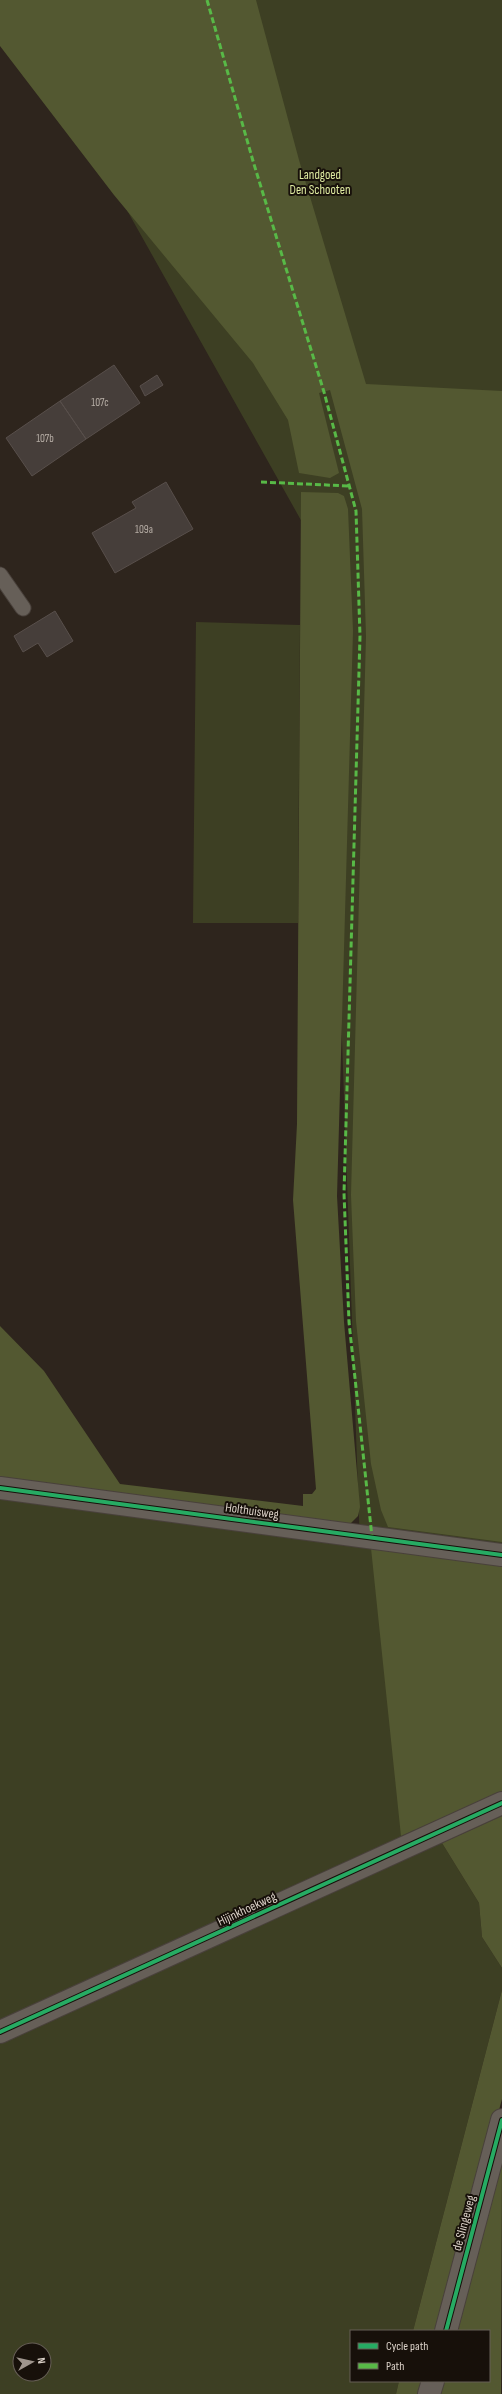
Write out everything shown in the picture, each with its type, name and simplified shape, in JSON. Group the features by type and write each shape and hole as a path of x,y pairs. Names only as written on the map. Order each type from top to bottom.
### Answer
{"street":[{"name":"Holthuisweg","path":"0,1488 502,1555"},
{"name":"Hijinkhoekweg","path":"0,2032 502,1804"},
{"name":"de Slingeweg","path":"446,2330 502,2120"},
{"path":"429,2394 433,2382"}],"lane":[{"path":"0,575 23,608"}],"green space":[{"name":"Landgoed Den Schooten","path":"0,0 256,0 299,160 366,384 502,391 502,1542 388,1527 381,1510 371,1464 356,1321 351,1195 366,636 362,509 330,390 319,393 339,473 330,478 299,473 288,420 253,363 114,195 0,46"},
{"name":"Landgoed Den Schooten","path":"9,0 502,0 502,1821 378,1847 0,2020 0,1497 360,1546 325,563"},
{"path":"301,492 338,493 344,496 348,509 353,631 337,1196 344,1322 360,1507 358,1516 350,1524 0,1477 0,1326 44,1371 120,1484 303,1506 303,1494 312,1494 316,1489 293,1200 297,1124"},
{"path":"196,622 300,625 298,923 193,923"},
{"path":"371,1548 502,1563 502,1791 401,1836"},
{"path":"502,1816 502,1968 482,1937 479,1903 442,1843"},
{"path":"442,1843 479,1903 482,1937 502,1968 502,1990 413,2330 350,2330 350,2382 399,2382 396,2394 0,2394 0,2044"},
{"path":"502,1990 502,2099 439,2330 413,2330"},
{"path":"502,2157 501,2394 438,2394 442,2382 490,2382 490,2330 455,2330"},
{"path":"399,2382 426,2382 422,2394 396,2394"}],"building":[{"path":"114,365 140,403 86,439 60,401"},
{"path":"157,375 163,385 145,396 140,386"},
{"path":"60,401 86,439 32,476 6,438"},
{"path":"166,482 193,529 115,573 92,533 136,508 132,502"},
{"path":"55,611 73,641 47,657 38,643 23,652 14,636"}],"marked path":[{"path":"207,0 253,161 324,392 356,511 360,636 344,1193 349,1322 372,1537"},
{"path":"261,482 349,486"}],"cycle path":[{"path":"0,1488 502,1555"},
{"path":"0,2032 502,1803"},
{"path":"446,2330 502,2120"}]}
